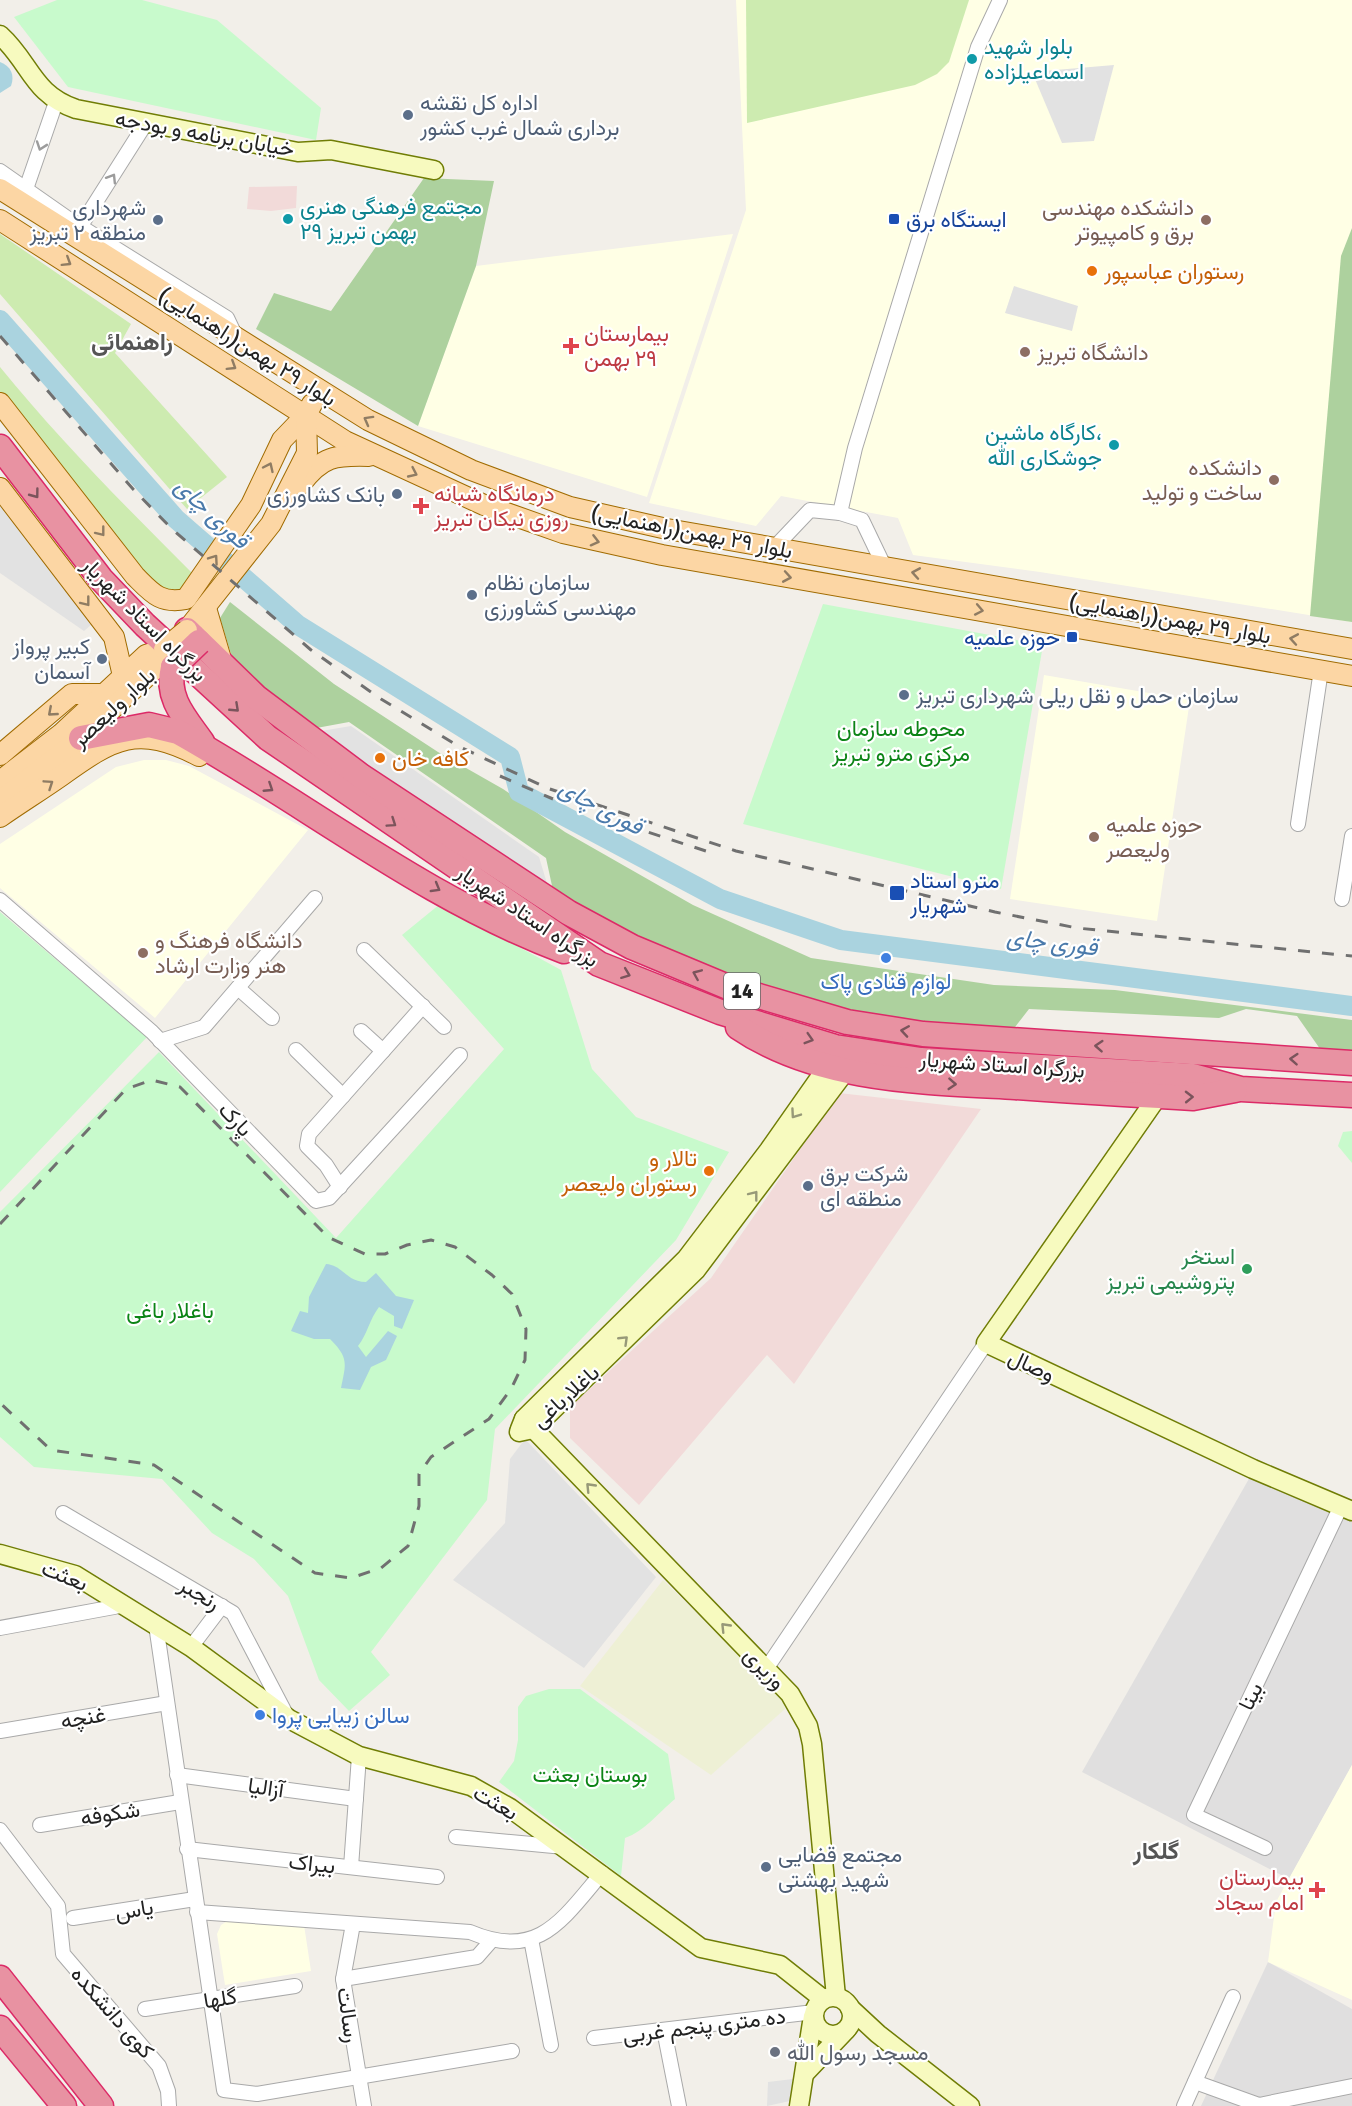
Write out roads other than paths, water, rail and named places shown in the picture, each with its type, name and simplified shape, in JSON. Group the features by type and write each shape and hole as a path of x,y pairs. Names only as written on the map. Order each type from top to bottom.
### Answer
{"highway":[{"name":"بزرگراه استاد شهریار","path":"0,447 101,579 145,625 268,738 598,964 720,1012 835,1047 921,1060 1193,1076 1241,1089 1352,1095"},
{"name":"بزرگراه استاد شهریار","path":"193,636 256,697 362,776 569,913 632,947 728,987 847,1022 923,1034 1352,1063"},
{"path":"193,636 169,658 169,680 172,696 205,747"},
{"path":"81,738 149,725 178,732 373,852 512,932 598,964"},
{"path":"720,1012 739,1028 769,1045 837,1068 918,1082 1192,1098 1241,1089"},
{"path":"0,1978 101,2106"},
{"path":"0,1998 86,2106"},
{"path":"0,2028 64,2106"},
{"path":"0,2053 43,2106"}],"main road":[{"name":"خیابان برنامه و بودجه","path":"2,34 42,90 56,102 76,109 298,152 331,150 434,170"},
{"name":"بلوار ٢٩ بهمن(راهنمایی)","path":"0,189 318,391 368,420 471,470 570,507 667,530 1352,649"},
{"name":"بلوار ٢٩ بهمن(راهنمایی)","path":"0,219 345,441 494,509 563,532 662,555 1352,676"},
{"path":"0,403 135,576 156,596 172,602 186,599 243,519 282,440 306,415 318,391"},
{"path":"266,531 308,453 306,415"},
{"path":"193,636 206,608 315,466 338,456 376,456"},
{"path":"0,488 114,637 123,676"},
{"path":"662,555 667,530"},
{"path":"206,608 223,666"},
{"path":"114,637 140,649 169,658"},
{"name":"بلوار ولیعصر","path":"0,781 61,734 146,655 169,658"},
{"name":"بلوار ولیعصر","path":"0,801 81,738 169,658"},
{"path":"0,754 72,694 104,694"},
{"path":"0,817 102,747 121,741 159,740 177,745 204,759 230,763"},
{"name":"باغلارباغی","path":"529,1424 691,1264 769,1150 837,1068"},
{"name":"وصال","path":"1158,1096 986,1343 1253,1469 1347,1508"},
{"name":"وزیری","path":"529,1424 790,1694 801,1711 812,1744 827,2006"},
{"name":"بعثت","path":"0,1554 75,1575 190,1647 289,1719 359,1756 471,1786 510,1808 701,1948 780,1965 827,2006"},
{"path":"827,2006 817,2028 822,2032 834,2035 846,2030 878,2034"},
{"path":"806,2072 846,2030 852,2020 827,2006"},
{"path":"827,2006 878,2034 970,2106"},
{"path":"799,2106 806,2072 827,2006"}],"street":[{"path":"840,513 855,448 978,47 1000,0"},
{"path":"26,189 56,102"},
{"path":"80,227 146,123"},
{"path":"0,171 80,227 227,318 237,339"},
{"path":"774,548 810,510 840,513 862,520 885,568"},
{"path":"1298,824 1321,670"},
{"path":"1342,899 1352,836"},
{"path":"160,1041 204,1027 315,897"},
{"name":"پارک","path":"0,900 160,1041 316,1201 329,1198 340,1187 460,1055"},
{"path":"364,950 444,1027"},
{"path":"238,988 272,1018"},
{"path":"340,1187 326,1165 307,1146 309,1134 423,1006"},
{"path":"361,1031 383,1052"},
{"path":"296,1050 343,1096"},
{"path":"766,1669 986,1343"},
{"name":"بینا","path":"1265,1848 1194,1815 1347,1508"},
{"name":"رنجبر","path":"63,1513 233,1613 289,1719"},
{"path":"0,1628 125,1605"},
{"path":"190,1647 222,1606"},
{"path":"156,1625 187,1850 224,2090 257,2094 512,2051"},
{"name":"غنچه","path":"0,1731 167,1703"},
{"path":"351,1867 359,1756"},
{"name":"آزالیا","path":"177,1775 356,1798"},
{"name":"شکوفه","path":"40,1825 180,1802"},
{"name":"کوی دانشکده","path":"0,1830 58,1906 63,1954 159,2066 168,2091 169,2106"},
{"path":"456,1837 565,1847"},
{"name":"بیراک","path":"187,1850 437,1877"},
{"path":"196,1906 353,1924 470,1932 491,1941 531,1939 546,1934 557,1925 602,1874"},
{"name":"یاس","path":"73,1918 196,1906"},
{"name":"رسالت","path":"353,1924 343,1979 363,2106"},
{"path":"531,1939 551,2045"},
{"path":"343,1979 477,1957 491,1941"},
{"name":"گلها","path":"145,2009 295,1986"},
{"path":"1184,2106 1233,1997"},
{"name":"ده متری پنجم غربی","path":"594,2038 827,2006"},
{"path":"664,2030 679,2106"},
{"path":"1195,2082 1259,2105 1352,2086"}],"water":[{"path":"0,62 9,68 13,78 11,86 0,93"},
{"path":"326,1264 337,1267 349,1277 359,1281 366,1282 376,1273 396,1296 414,1300 402,1329 394,1326 394,1316 379,1307 376,1312 358,1346 366,1357 388,1331 397,1336 386,1360 371,1367 360,1390 341,1388 344,1372 343,1356 330,1339 314,1339 291,1331 300,1311 308,1313 309,1297"}],"waterway":[{"name":"قوری چای","path":"0,320 176,519 298,625 510,757 519,792 720,899 841,940 1352,1006"}],"railway":[{"path":"0,336 133,489 172,529 311,650 381,699 458,746 547,788 736,851 995,912 1077,928 1352,956"},
{"path":"500,776 553,799"},
{"path":"626,825 709,852"},
{"path":"0,1224 126,1089 152,1080 180,1087 328,1237 365,1254 385,1254 407,1245 431,1240 455,1247 492,1275 512,1294 526,1329 525,1360 511,1389 489,1419 431,1457 419,1474 419,1506 408,1546 381,1568 351,1578 315,1573 154,1465 51,1450 0,1403"}],"place":[{"name":"بلوار شهید اسماعیلزاده","path":"972,59"},
{"name":"اداره کل نقشه برداری شمال غرب کشور","path":"408,115"},
{"name":"مجتمع فرهنگی هنری ۲۹ بهمن تبریز","path":"288,219"},
{"name":"ایستگاه برق","path":"894,219"},
{"name":"شهرداری منطقه ۲ تبریز","path":"158,220"},
{"name":"دانشکده مهندسی برق و کامپیوتر","path":"1206,220"},
{"name":"رستوران عباسپور","path":"1092,271"},
{"name":"بیمارستان ٢٩ بهمن","path":"571,346"},
{"name":"دانشگاه تبریز","path":"1025,352"},
{"name":"کارگاه ماشین، جوشکاری الله","path":"1114,445"},
{"name":"دانشکده ساخت و تولید","path":"1274,480"},
{"name":"بانک کشاورزی","path":"397,494"},
{"name":"درمانگاه شبانه روزی نیکان تبریز","path":"421,506"},
{"name":"سازمان نظام مهندسی کشاورزی","path":"472,595"},
{"name":"حوزه علمیه","path":"1072,637"},
{"name":"کبیر پرواز آسمان","path":"102,659"},
{"name":"سازمان حمل و نقل ریلی شهرداری تبریز","path":"904,695"},
{"name":"کافه خان","path":"380,758"},
{"name":"حوزه علمیه ولیعصر","path":"1094,837"},
{"name":"مترو استاد شهریار","path":"897,893"},
{"name":"دانشگاه فرهنگ و هنر وزارت ارشاد","path":"143,953"},
{"name":"لوازم قنادی پاک","path":"886,958"},
{"name":"تالار و رستوران ولیعصر","path":"709,1171"},
{"name":"شرکت برق منطقه ای","path":"808,1186"},
{"name":"استخر پتروشیمی تبریز","path":"1247,1269"},
{"name":"سالن زيبايى پروا","path":"260,1715"},
{"name":"مجتمع قضایی شهید بهشتی","path":"766,1867"},
{"name":"بیمارستان امام سجاد","path":"1317,1890"},
{"name":"مسجد رسول الله","path":"775,2052"}],"district":[{"name":"راهنمائی","path":"132,342"},
{"name":"گلکار","path":"1156,1851"}],"park label":[{"name":"محوطه سازمان مرکزی مترو تبریز","path":"901,740"},
{"name":"باغلار باغی","path":"170,1310"},
{"name":"بوستان بعثت","path":"590,1774"}]}
